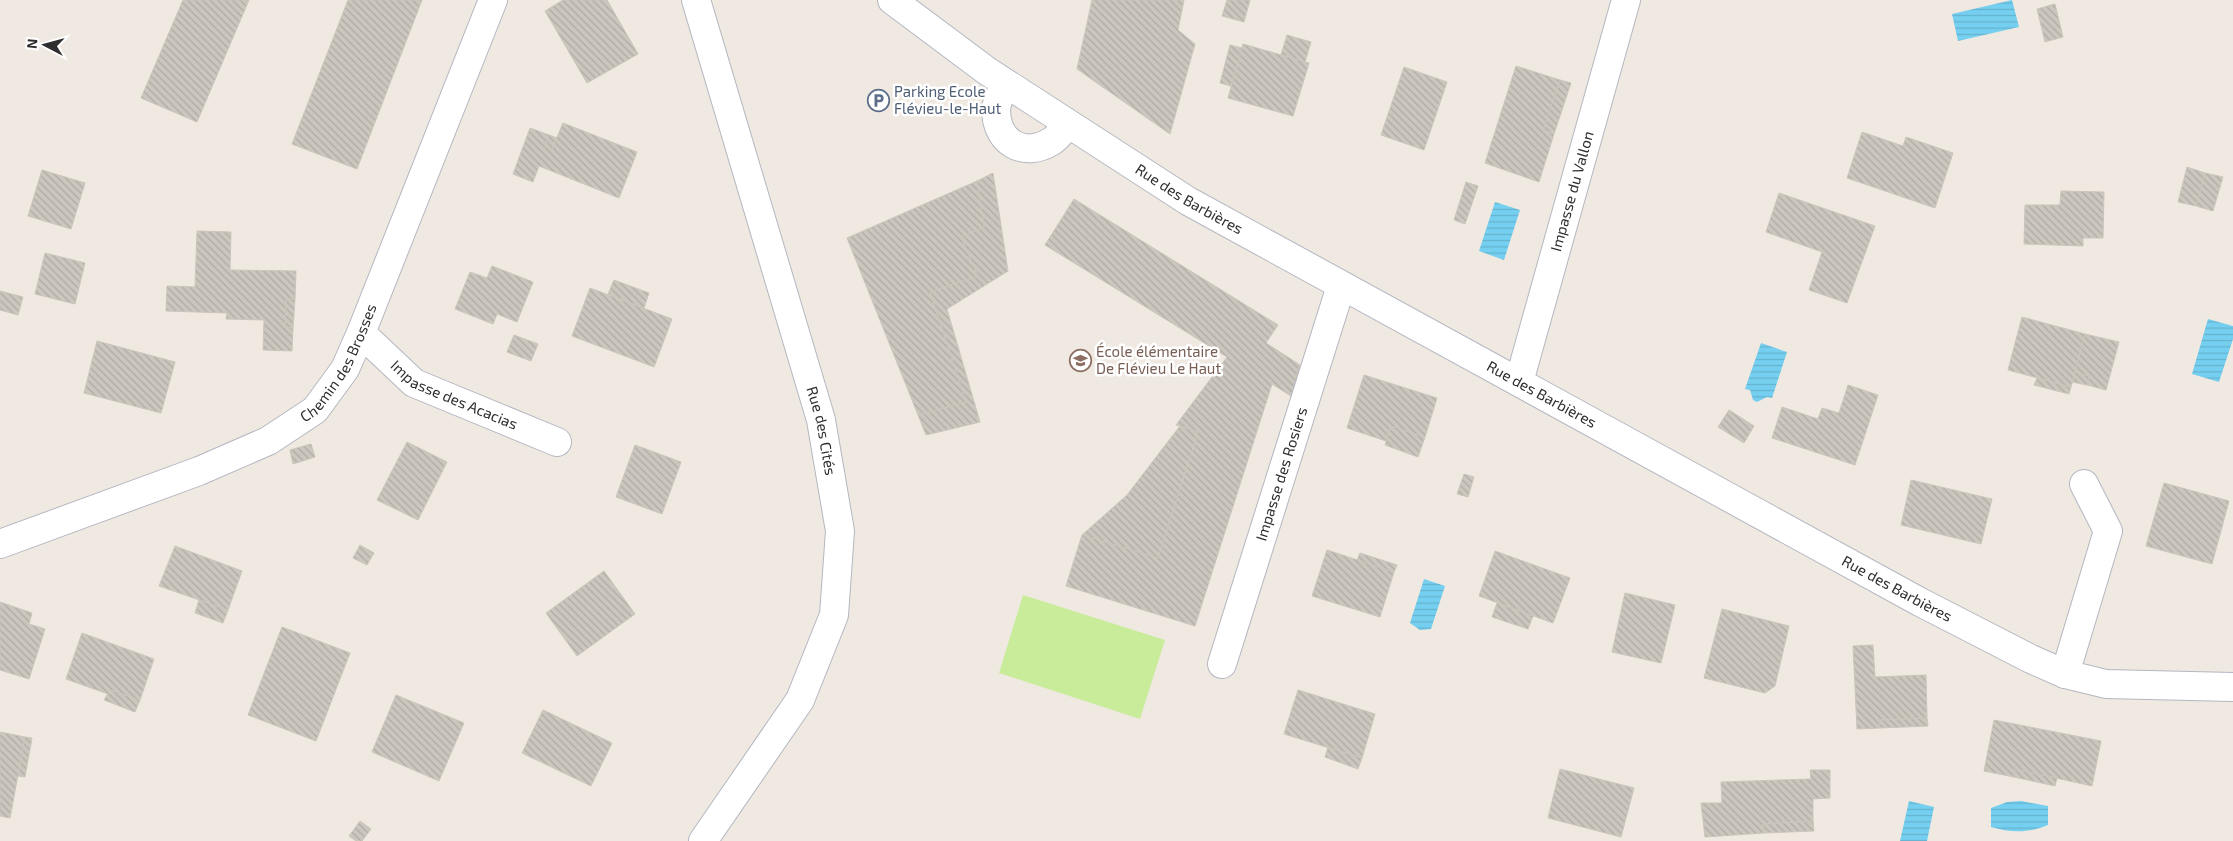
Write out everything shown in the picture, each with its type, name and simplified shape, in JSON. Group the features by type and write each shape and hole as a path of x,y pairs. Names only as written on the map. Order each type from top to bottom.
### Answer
{"street":[{"name":"Chemin des Brosses","path":"0,544 199,471 268,440 315,410 345,369 361,333 494,0"},
{"name":"Rue des Cités","path":"696,0 821,420 840,531 834,614 800,700 703,841"},
{"name":"Rue des Barbières","path":"892,0 1004,82 1188,202 1920,602 2031,659 2065,674 2106,684 2233,687"},
{"name":"Impasse du Vallon","path":"1519,382 1626,0"},
{"path":"1004,82 996,107 998,128 1007,142 1022,148 1040,147 1054,140 1068,124"},
{"name":"Impasse des Rosiers","path":"1222,664 1341,286"},
{"name":"Impasse des Acacias","path":"361,333 414,383 557,442"},
{"path":"2065,674 2108,531 2084,484"}],"green space":[{"path":"1023,595 1165,640 1140,719 999,673"}],"water":[{"path":"2012,0 2019,27 1958,41 1952,14"},
{"path":"1495,202 1520,210 1504,260 1479,251"},
{"path":"2208,319 2233,326 2233,339 2219,382 2192,374"},
{"path":"1761,343 1787,352 1772,398 1767,397 1757,402 1753,400 1750,390 1745,389"},
{"path":"1424,579 1445,586 1431,629 1420,630 1410,623"},
{"path":"1909,801 1934,807 1927,841 1900,841"},
{"path":"2021,801 2048,806 2048,825 2034,830 2020,831 1991,827 1991,808 2007,802"}],"building":[{"path":"183,0 249,0 197,122 141,98"},
{"path":"348,0 422,0 357,169 292,144"},
{"path":"563,0 607,0 638,54 587,83 545,11"},
{"path":"1092,0 1184,0 1178,30 1195,44 1170,134 1077,69"},
{"path":"1227,0 1250,0 1244,22 1222,16"},
{"path":"2055,4 2063,37 2045,42 2037,9"},
{"path":"1287,35 1311,42 1305,62 1281,55"},
{"path":"1243,44 1309,63 1293,116 1228,98"},
{"path":"1230,45 1242,48 1231,86 1220,83"},
{"path":"1516,66 1560,80 1543,130 1554,134 1539,182 1485,163"},
{"path":"1404,67 1447,82 1424,150 1381,135"},
{"path":"1560,80 1571,83 1554,134 1543,130"},
{"path":"563,123 637,152 619,198 539,166 533,182 513,174 530,128 549,135 545,147 552,149"},
{"path":"1862,132 1903,146 1906,137 1953,153 1935,208 1847,178"},
{"path":"549,135 557,138 552,149 545,147"},
{"path":"2187,167 2205,173 2196,206 2178,202"},
{"path":"42,170 85,183 71,229 28,216"},
{"path":"993,173 1008,271 947,309 980,422 926,435 918,415 966,402 930,292 978,276 961,237 984,227 977,181"},
{"path":"2205,173 2223,177 2213,211 2196,206"},
{"path":"977,181 984,227 961,237 978,276 930,292 966,402 918,415 847,238"},
{"path":"1466,182 1478,186 1465,224 1454,220"},
{"path":"2061,191 2104,192 2103,238 2083,238 2083,246 2024,244 2025,205 2060,205"},
{"path":"1779,193 1875,226 1847,303 1809,290 1822,252 1766,232"},
{"path":"1074,199 1278,325 1266,343 1300,365 1291,396 1272,384 1195,626 1066,586 1082,535 1158,558 1198,432 1176,425 1227,357 1045,245"},
{"path":"197,231 231,232 230,270 296,271 295,299 286,299 285,327 293,328 292,351 263,350 264,320 226,319 227,313 166,311 167,286 195,287"},
{"path":"45,253 85,263 75,304 35,294"},
{"path":"492,266 533,282 517,322 497,314 493,324 455,309 470,272 487,278"},
{"path":"614,280 649,293 644,308 608,294"},
{"path":"590,288 672,319 654,367 572,336"},
{"path":"0,291 23,297 18,315 0,310"},
{"path":"286,299 295,299 293,328 285,327"},
{"path":"2022,317 2085,334 2071,387 2008,370"},
{"path":"2085,334 2119,342 2106,390 2087,385 2089,376 2075,372"},
{"path":"514,335 538,344 531,361 507,352"},
{"path":"97,341 175,362 161,413 84,393"},
{"path":"2075,372 2089,376 2087,385 2072,382"},
{"path":"1364,375 1437,398 1425,437 1391,426 1386,441 1347,428"},
{"path":"2037,378 2071,387 2069,394 2034,385"},
{"path":"1848,385 1878,395 1855,465 1772,438 1782,407 1818,419 1822,408 1839,413"},
{"path":"1729,410 1754,426 1744,443 1718,427"},
{"path":"1180,426 1198,432 1158,558 1082,535 1127,495"},
{"path":"1391,426 1425,437 1418,457 1385,445"},
{"path":"407,442 447,462 418,520 377,500"},
{"path":"311,444 315,457 293,464 290,450"},
{"path":"635,445 681,462 662,514 616,497"},
{"path":"1464,474 1474,477 1468,497 1457,494"},
{"path":"1911,480 1992,499 1981,544 1901,525"},
{"path":"2164,483 2229,501 2212,564 2146,546"},
{"path":"360,545 374,553 367,565 353,558"},
{"path":"175,546 242,571 228,610 159,586"},
{"path":"1327,550 1394,572 1380,617 1312,596"},
{"path":"1495,551 1570,578 1553,623 1479,596"},
{"path":"1360,553 1397,565 1394,572 1357,560"},
{"path":"604,571 635,614 577,656 546,613"},
{"path":"1625,593 1675,605 1661,663 1612,652"},
{"path":"199,600 228,610 223,623 195,613"},
{"path":"0,602 32,613 29,624 45,629 29,679 0,670"},
{"path":"1497,603 1533,616 1528,629 1492,617"},
{"path":"1722,609 1789,626 1775,686 1765,693 1704,678"},
{"path":"282,627 350,653 316,741 248,715"},
{"path":"82,633 154,659 140,700 110,690 108,694 66,679"},
{"path":"1873,645 1875,677 1926,675 1927,718 1879,720 1880,728 1857,729 1853,646"},
{"path":"110,690 140,700 135,712 104,700"},
{"path":"1298,690 1375,714 1362,758 1284,734"},
{"path":"396,695 464,723 439,781 372,752"},
{"path":"543,710 612,743 591,786 522,753"},
{"path":"1927,718 1928,726 1880,728 1879,720"},
{"path":"1994,720 2101,741 2092,786 2015,769 2014,777 1984,771"},
{"path":"0,732 25,737 10,818 0,816"},
{"path":"25,737 32,738 25,777 18,776"},
{"path":"1328,747 1362,758 1358,769 1325,757"},
{"path":"1560,769 1634,788 1621,837 1548,818"},
{"path":"2015,769 2057,778 2055,786 2014,777"},
{"path":"1810,770 1830,770 1830,798 1813,799 1813,821 1763,824 1764,833 1705,837 1701,803 1722,803 1721,782 1811,779"},
{"path":"360,821 371,829 362,841 356,841 349,836"},
{"path":"1813,821 1814,831 1764,833 1763,824"}],"place":[{"name":"Parking Ecole Flévieu-le-Haut","path":"878,101"},
{"name":"École élémentaire De Flévieu Le Haut","path":"1080,361"}]}
